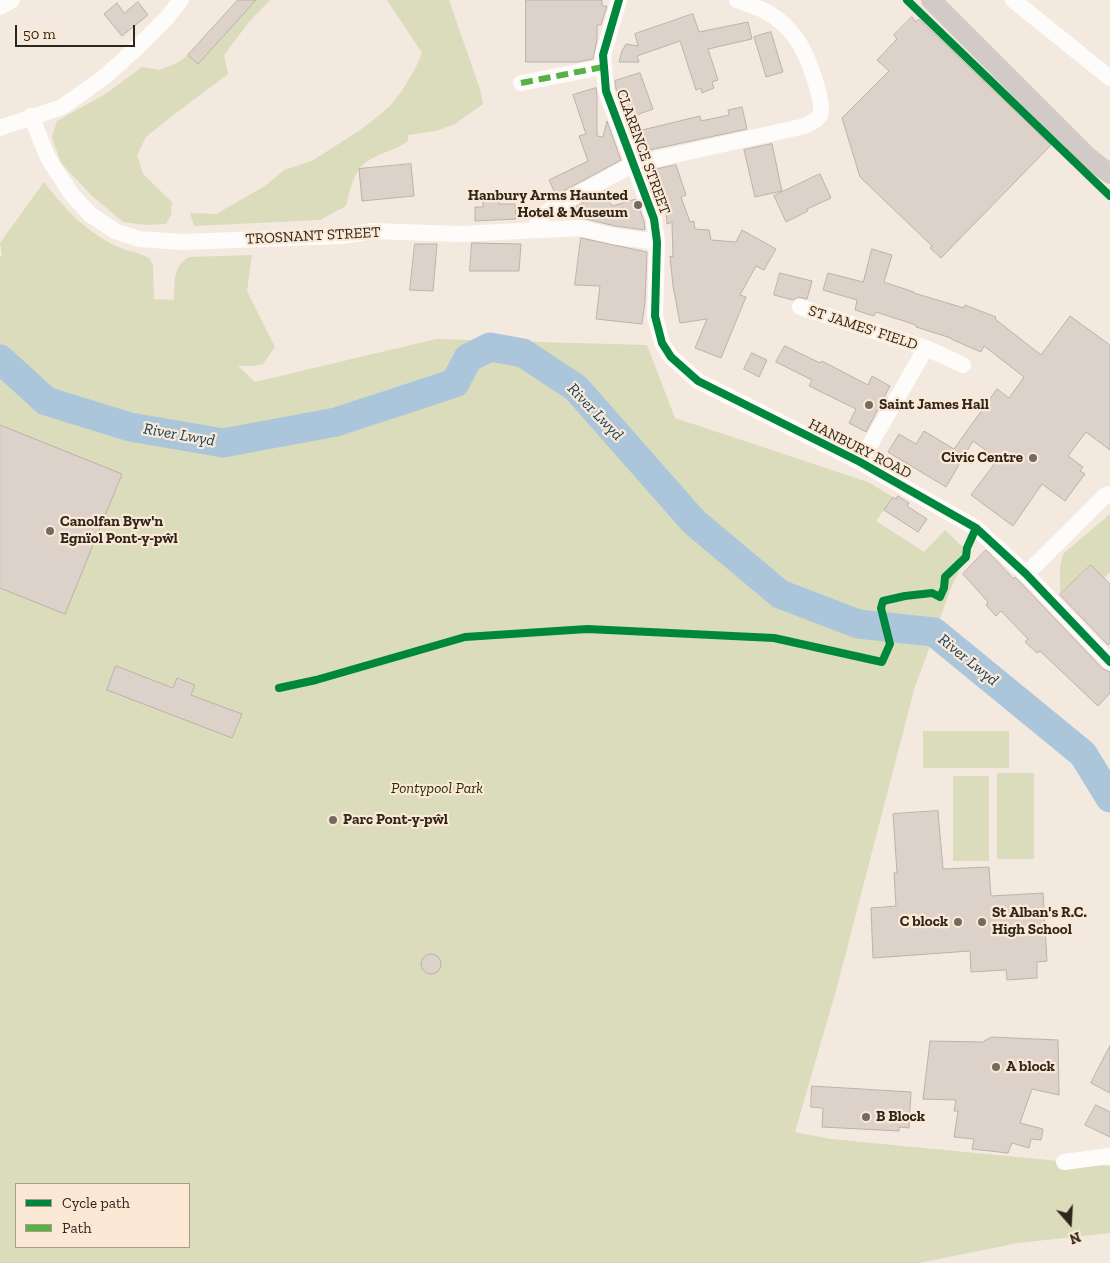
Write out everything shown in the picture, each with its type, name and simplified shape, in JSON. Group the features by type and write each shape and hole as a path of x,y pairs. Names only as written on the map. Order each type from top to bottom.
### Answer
{"main road":[{"path":"931,0 1088,157 1110,174"}],"street":[{"path":"0,7 12,0"},
{"path":"0,128 62,107 103,78 165,20 181,0"},
{"path":"536,230 539,218 554,207 634,164 805,126 818,119 822,105 804,52 792,34 781,22 764,10 737,0"},
{"path":"1013,0 1110,78"},
{"name":"CLARENCE STREET","path":"619,4 603,55 606,90 654,219 657,242"},
{"path":"521,83 603,67"},
{"name":"TROSNANT STREET","path":"31,116 48,158 72,195 91,215 115,231 139,239 182,242 342,236 372,231 460,234 580,228 613,236 657,242"},
{"name":"HANBURY ROAD","path":"657,242 655,316 662,342 671,357 698,381 860,462 976,528 1026,574 1110,662"},
{"name":"ST JAMES' FIELD","path":"800,307 926,348 963,365"},
{"name":"ST JAMES' FIELD","path":"860,462 926,348"},
{"path":"1026,574 1106,495 1110,494"},
{"path":"1064,1162 1110,1156"}],"green space":[{"path":"256,0 270,0 249,22 224,55 228,74 146,137 137,155 143,174 172,202 171,215 166,224 147,225 123,222 92,196 61,163 52,137 57,121 107,93 142,67 160,70 179,62"},
{"path":"387,0 449,0 481,92 483,104 455,124 436,131 408,135 408,141 402,145 370,159 360,168 355,176 346,206 320,220 194,226 190,213 216,214 265,186 284,170 312,161 363,128 389,107 402,91 422,53"},
{"name":"Pontypool Park","path":"44,182 67,210 94,233 116,246 149,258 153,265 154,299 174,300 177,271 189,257 252,255 247,291 275,347 263,364 238,366 255,382 436,339 647,345 675,418 868,482 893,497 876,521 924,552 945,530 970,554 961,567 951,588 914,690 837,987 795,1132 831,1139 1110,1166 1110,1233 1018,1243 919,1263 0,1263 0,257 2,256 0,243"},
{"path":"1110,514 1110,572 1104,578 1091,565 1060,594 1060,568 1063,554"},
{"path":"923,731 1009,731 1009,768 923,768"},
{"path":"997,773 1034,773 1034,859 997,859"},
{"path":"953,776 989,776 989,861 953,861"}],"building":[{"path":"238,0 256,0 198,64 188,55"},
{"path":"526,0 602,0 602,6 607,6 601,25 597,25 597,40 593,59 577,62 526,62"},
{"path":"138,2 148,15 122,36 104,14 117,3 124,13"},
{"path":"693,14 699,32 748,22 752,39 708,49 718,80 712,82 714,88 702,93 701,88 696,90 680,41 637,56 639,62 619,62 626,44 638,46 635,34"},
{"path":"912,17 916,22 919,19 1051,145 941,258 930,248 932,246 860,177 842,118 889,71 877,60 897,39 894,35"},
{"path":"771,32 783,72 766,77 754,37"},
{"path":"640,73 653,109 634,116 638,131 700,116 701,121 729,115 728,110 742,107 747,129 640,152 616,89 615,81"},
{"path":"596,88 597,136 603,137 607,121 621,160 556,195 549,180 588,161 579,136 586,134 573,95"},
{"path":"772,144 782,191 755,197 744,150"},
{"path":"411,164 414,196 362,201 359,169"},
{"path":"676,165 686,195 681,197 690,222 694,221 695,229 709,230 711,240 736,242 742,230 776,249 764,270 756,266 740,295 746,297 721,358 695,348 707,319 680,323 670,256 673,257 672,222 667,224 665,196 654,170"},
{"path":"820,174 831,198 807,209 808,211 786,222 774,196"},
{"path":"605,191 612,206 636,199 644,221 645,230 615,226 582,218 572,218 569,211"},
{"path":"482,194 499,194 499,204 515,204 516,219 475,221 475,207 483,207"},
{"path":"581,238 647,252 642,324 596,319 600,286 575,285"},
{"path":"472,243 521,244 519,271 470,271"},
{"path":"415,244 437,244 433,291 410,290"},
{"path":"872,249 892,255 884,282 964,308 965,305 996,317 995,319 1041,355 1070,316 1110,345 1110,450 1086,432 1068,456 1083,467 1080,471 1085,474 1065,501 1042,484 1013,526 971,495 998,459 973,441 946,487 888,452 899,434 916,444 924,431 954,449 997,389 1009,398 1024,377 984,346 981,352 951,338 916,327 916,325 876,312 874,316 855,310 857,300 823,290 828,273 863,282"},
{"path":"780,273 812,281 807,299 798,297 793,300 774,295"},
{"path":"785,346 820,363 822,361 868,385 872,376 890,386 866,432 849,423 856,409 809,386 812,380 776,362"},
{"path":"752,353 767,360 759,377 744,369"},
{"name":"Canolfan Byw'n Egnïol Pont-y-pŵl","path":"0,425 122,474 65,614 0,588"},
{"path":"898,496 909,503 907,506 927,519 918,532 884,510 893,497 896,499"},
{"path":"986,550 1014,579 1015,577 1019,581 1103,669 1110,672 1110,693 1098,706 1040,651 1037,653 1025,642 1028,639 1001,611 996,616 986,605 988,602 963,574"},
{"path":"1091,565 1110,584 1110,643 1108,645 1060,595"},
{"path":"116,666 173,688 177,678 195,685 191,695 242,714 232,738 107,690"},
{"name":"C block","path":"938,811 943,869 989,867 991,896 1043,893 1047,961 1037,962 1037,978 1007,980 1006,970 971,972 970,951 873,958 871,908 896,906 894,873 897,873 893,814"},
{"path":"427,954 435,954 441,960 441,968 435,974 427,974 421,968 421,960"},
{"path":"992,1037 1058,1040 1059,1095 1032,1089 1020,1123 1043,1129 1041,1140 1031,1139 1029,1148 1012,1143 1008,1153 972,1149 974,1139 954,1137 958,1111 954,1111 956,1100 923,1099 930,1041 982,1042"},
{"path":"1110,1046 1110,1093 1091,1083"},
{"name":"B Block","path":"812,1086 911,1092 909,1128 899,1127 899,1131 822,1127 823,1108 811,1107"},
{"path":"1096,1105 1110,1112 1110,1137 1085,1125"}],"waterway":[{"name":"River Lwyd","path":"0,359 46,401 130,427 223,443 336,422 455,383 468,358 490,347 523,353 576,388 694,522 780,594 858,624 934,632 1083,754 1110,798"}],"marked path":[{"path":"521,83 603,67"}],"cycle path":[{"path":"619,0 603,55 606,91 654,219 657,242 655,316 662,343 671,357 698,381 860,462 976,528 1026,574 1110,662"},
{"path":"907,0 1110,196"},
{"path":"279,688 316,680 465,637 587,629 774,638 882,662 890,644 881,608 883,601 932,593 940,597 944,588 945,577 966,557 967,548 976,528"}],"place":[{"name":"Hanbury Arms Haunted Hotel & Museum","path":"638,205"},
{"name":"Saint James Hall","path":"869,405"},
{"name":"Civic Centre","path":"1033,458"},
{"name":"Canolfan Byw'n Egnïol Pont-y-pŵl","path":"50,531"},
{"name":"Parc Pont-y-pŵl","path":"333,820"},
{"name":"C block","path":"958,922"},
{"name":"St Alban's R.C. High School","path":"982,922"},
{"name":"A block","path":"996,1067"},
{"name":"B Block","path":"866,1117"}]}
